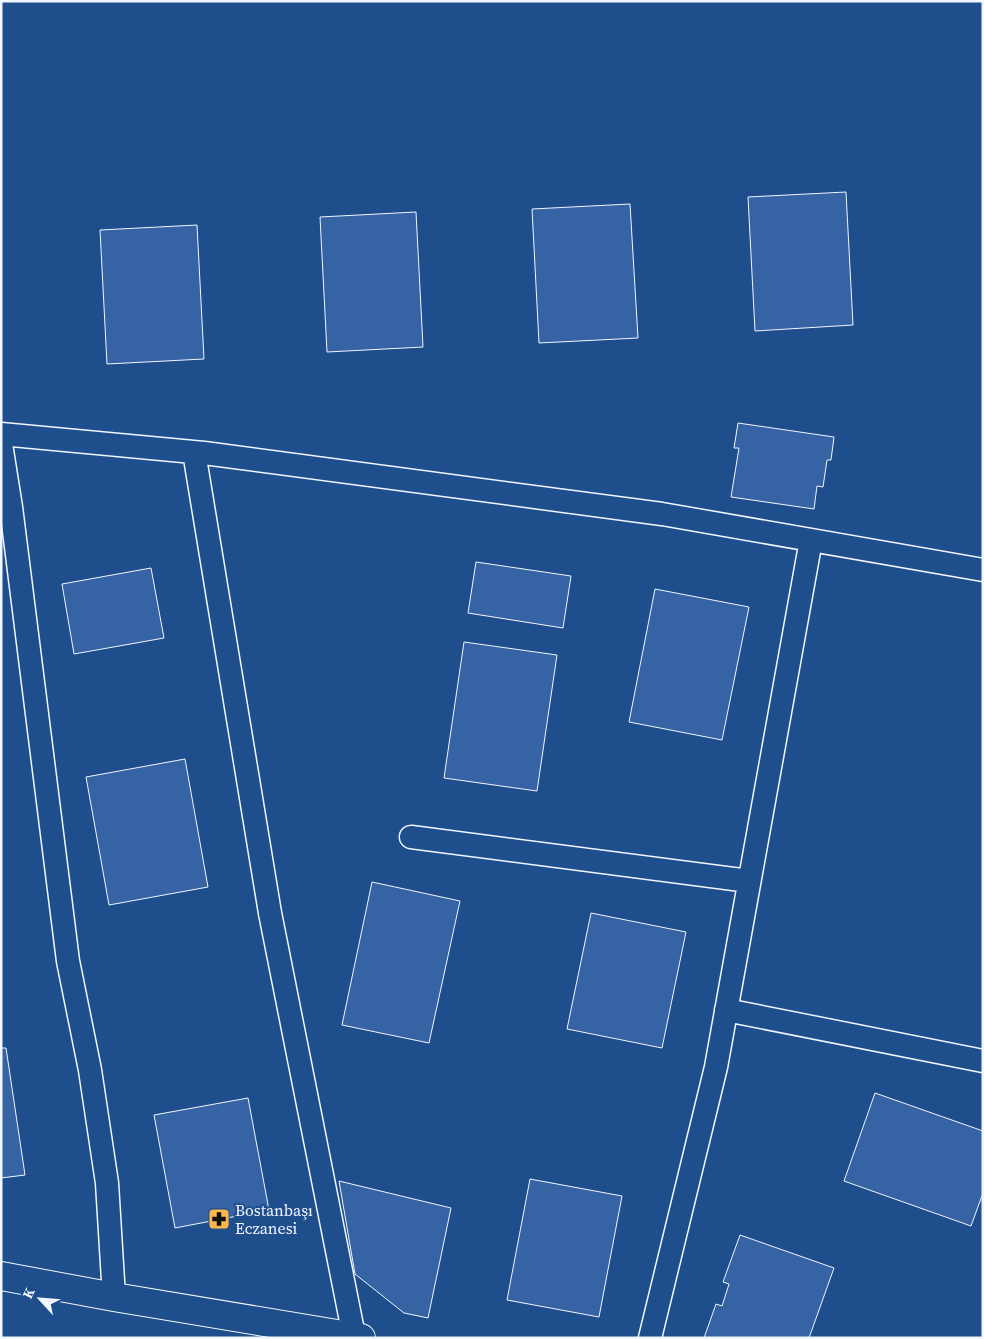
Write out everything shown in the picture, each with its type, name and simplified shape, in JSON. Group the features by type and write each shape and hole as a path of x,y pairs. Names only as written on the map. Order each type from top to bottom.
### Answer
{"main road":[{"path":"1,1276 114,1297 357,1337"}],"street":[{"path":"1,434 194,452 662,514 983,570"},
{"path":"1,444 11,507 68,961 90,1070 107,1182 114,1297"},
{"path":"194,452 270,913 357,1337"},
{"path":"650,1338 716,1068 811,540"},
{"path":"412,837 749,881"},
{"path":"726,1010 983,1061"}],"building":[{"path":"846,192 853,325 755,331 748,197"},
{"path":"630,204 638,338 539,343 532,209"},
{"path":"416,212 423,347 327,352 320,217"},
{"path":"197,225 204,359 107,364 100,230"},
{"path":"738,423 834,437 831,460 827,460 823,487 817,486 814,509 731,497 739,448 734,448"},
{"path":"476,562 571,576 563,628 468,613"},
{"path":"151,568 164,638 74,654 62,584"},
{"path":"655,589 749,607 722,740 629,722"},
{"path":"464,642 557,655 537,791 444,778"},
{"path":"185,759 208,887 109,905 86,777"},
{"path":"372,882 460,901 429,1043 342,1025"},
{"path":"591,913 686,932 662,1048 567,1029"},
{"path":"1,1048 6,1048 25,1175 1,1178"},
{"path":"875,1093 983,1131 983,1193 971,1226 844,1181"},
{"path":"248,1098 269,1210 175,1228 154,1115"},
{"path":"530,1179 622,1196 599,1317 507,1300"},
{"path":"339,1181 451,1208 428,1318 404,1313 355,1274"},
{"path":"740,1235 834,1268 809,1338 704,1338 716,1304 722,1306 729,1284 723,1282"}],"place":[{"name":"Bostanbaşı Eczanesi","path":"219,1219"}]}
